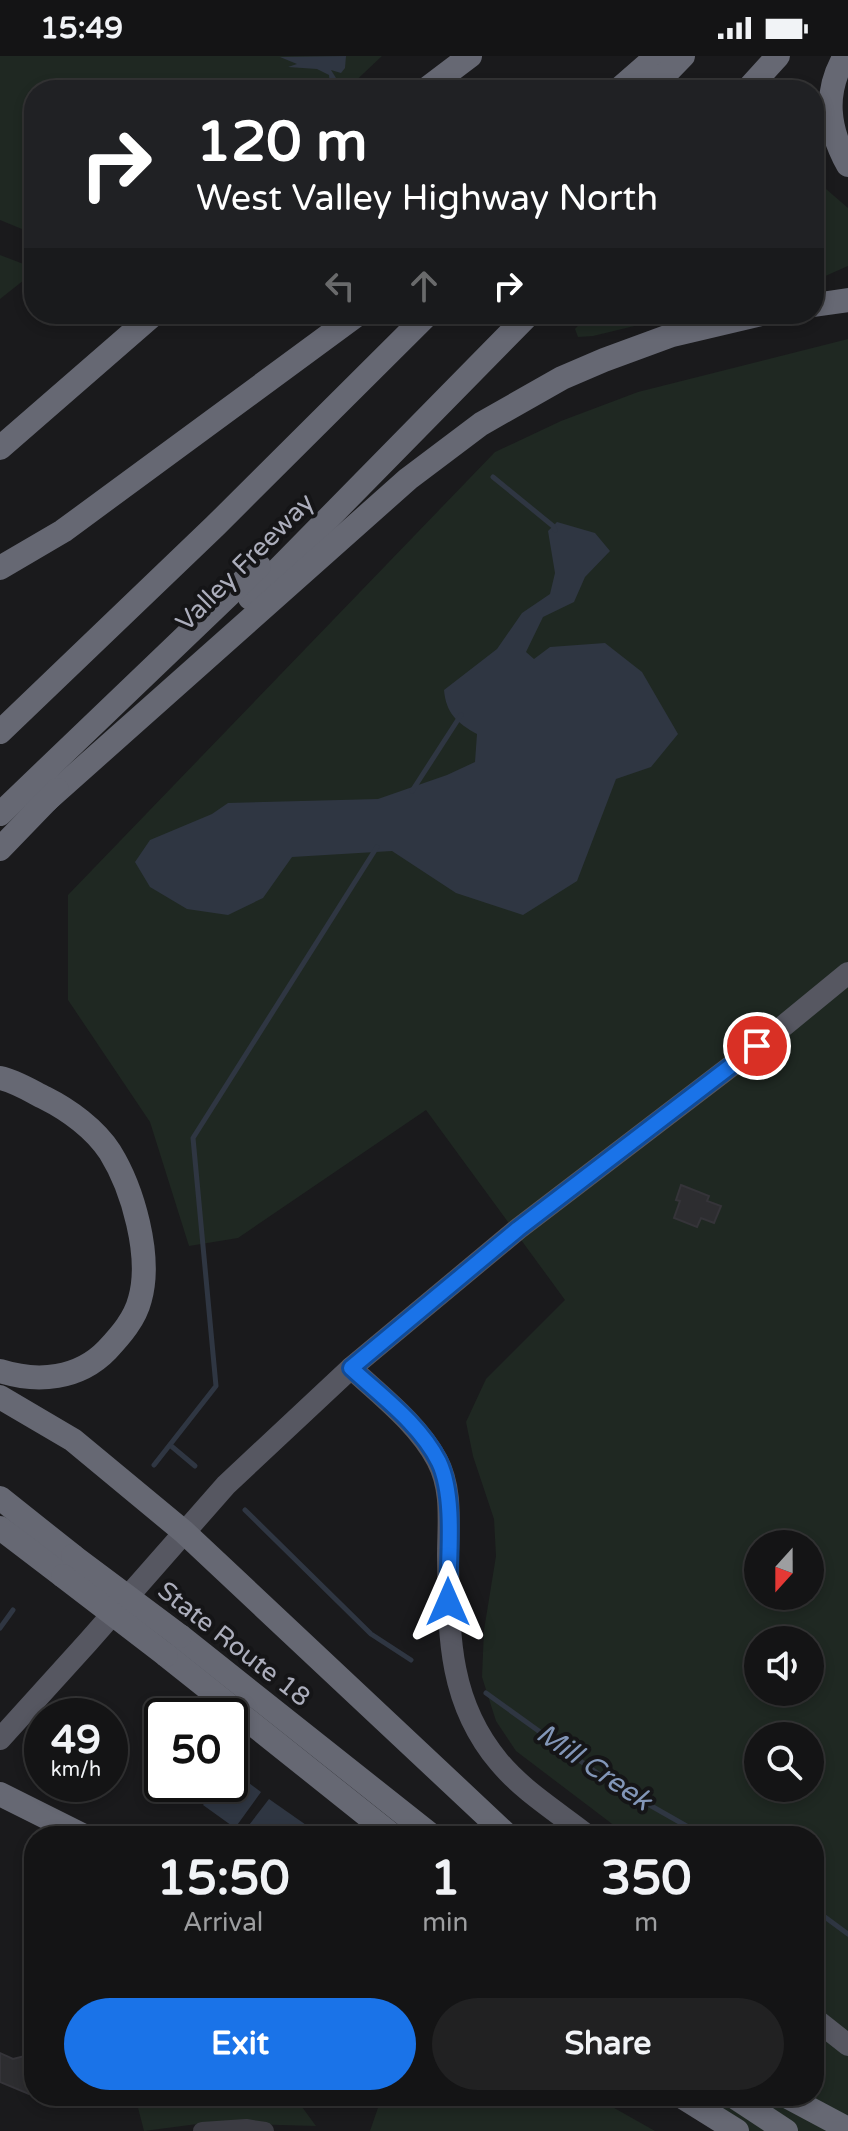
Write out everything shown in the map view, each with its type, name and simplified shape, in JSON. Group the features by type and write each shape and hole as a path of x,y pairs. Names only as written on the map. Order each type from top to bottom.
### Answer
{"highway":[{"path":"421,80 449,56"},
{"path":"438,80 470,56"},
{"path":"629,80 657,56"},
{"path":"660,80 683,56"},
{"path":"756,80 778,56"},
{"path":"845,56 834,77 829,103 832,129 848,165"},
{"path":"824,304 848,300"},
{"path":"0,448 143,324"},
{"path":"0,568 63,531 344,324"},
{"name":"Valley Freeway","path":"0,732 215,526 418,324"},
{"name":"Valley Freeway","path":"0,849 519,324"},
{"path":"46,801 408,479 481,424 562,378 604,360 672,335 719,324"},
{"path":"0,814 388,440 425,419"},
{"path":"0,1078 65,1109 109,1150 123,1177 138,1223 144,1271 140,1299 132,1319 120,1337 94,1363 43,1379 0,1371"},
{"path":"0,1397 73,1440 184,1532 497,1826"},
{"path":"0,1479 43,1531"},
{"name":"State Route 18","path":"0,1498 43,1531 68,1566"},
{"name":"State Route 18","path":"0,1528 68,1566 418,1826"},
{"path":"0,1543 68,1566"},
{"name":"State Route 18","path":"173,1646 381,1826"},
{"path":"0,1794 64,1826"},
{"path":"697,2106 737,2131"},
{"path":"748,2106 786,2131"},
{"path":"806,2106 848,2129"},
{"path":"812,2106 822,2114"}],"main road":[{"path":"0,1739 262,1449 351,1368 518,1229 848,973"},
{"path":"351,1368 415,1427 439,1462 449,1507 450,1645 457,1683 471,1720 500,1763 576,1826"},
{"path":"824,2026 848,2045"}],"street":[{"path":"202,2131 246,2128 265,2131"}],"shaded area":[{"path":"0,56 382,56 357,80 24,80 24,230 0,220"},
{"path":"824,185 848,208 848,266 824,277"},
{"path":"0,255 24,264 24,280 0,299"},
{"path":"580,324 643,324 593,336 578,337 575,329"},
{"path":"848,339 848,2131 714,2131 721,2106 824,2106 824,1826 615,1826 516,1751 496,1721 482,1677 484,1630 496,1556 494,1519 473,1456 466,1422 486,1379 565,1300 426,1110 238,1238 189,1246 150,1122 68,1000 68,895 495,452 561,421 638,392"},
{"path":"138,2106 301,2106 316,2126 205,2123 144,2131"},
{"path":"379,2106 611,2106 655,2131 370,2131"}],"water":[{"path":"346,56 345,68 341,73 331,70 334,80 330,80 329,75 317,69 288,67 297,64 280,57"},
{"path":"557,522 595,533 610,551 585,577 574,602 543,617 526,652 534,659 550,647 605,643 642,672 678,734 651,767 616,779 577,881 523,915 456,893 392,851 292,857 263,898 228,915 187,909 150,887 135,862 150,840 212,814 228,803 378,799 475,762 477,734 454,716 447,705 444,690 497,649 522,613 550,594 555,573 548,531"},
{"path":"248,1782 261,1792 236,1826 203,1805 205,1802 248,1802"},
{"path":"269,1799 308,1826 248,1826"}],"building":[{"path":"681,1185 709,1196 707,1201 721,1206 714,1223 701,1218 697,1227 674,1218"},
{"path":"0,2053 13,2059 24,2056 24,2092 0,2082"}],"waterway":[{"path":"493,477 555,530"},
{"path":"412,791 461,715"},
{"path":"154,1465 216,1386 193,1138 377,847"},
{"name":"Mill Creek","path":"170,1445 195,1466"},
{"name":"Mill Creek","path":"245,1510 371,1634 411,1660"},
{"path":"0,1628 13,1610"},
{"name":"Mill Creek","path":"486,1693 611,1783 686,1826"},
{"name":"Mill Creek","path":"824,1916 848,1934"}],"route":[{"path":"448,1602 449,1507 439,1462 415,1427 351,1368 518,1229 757,1046"}]}
